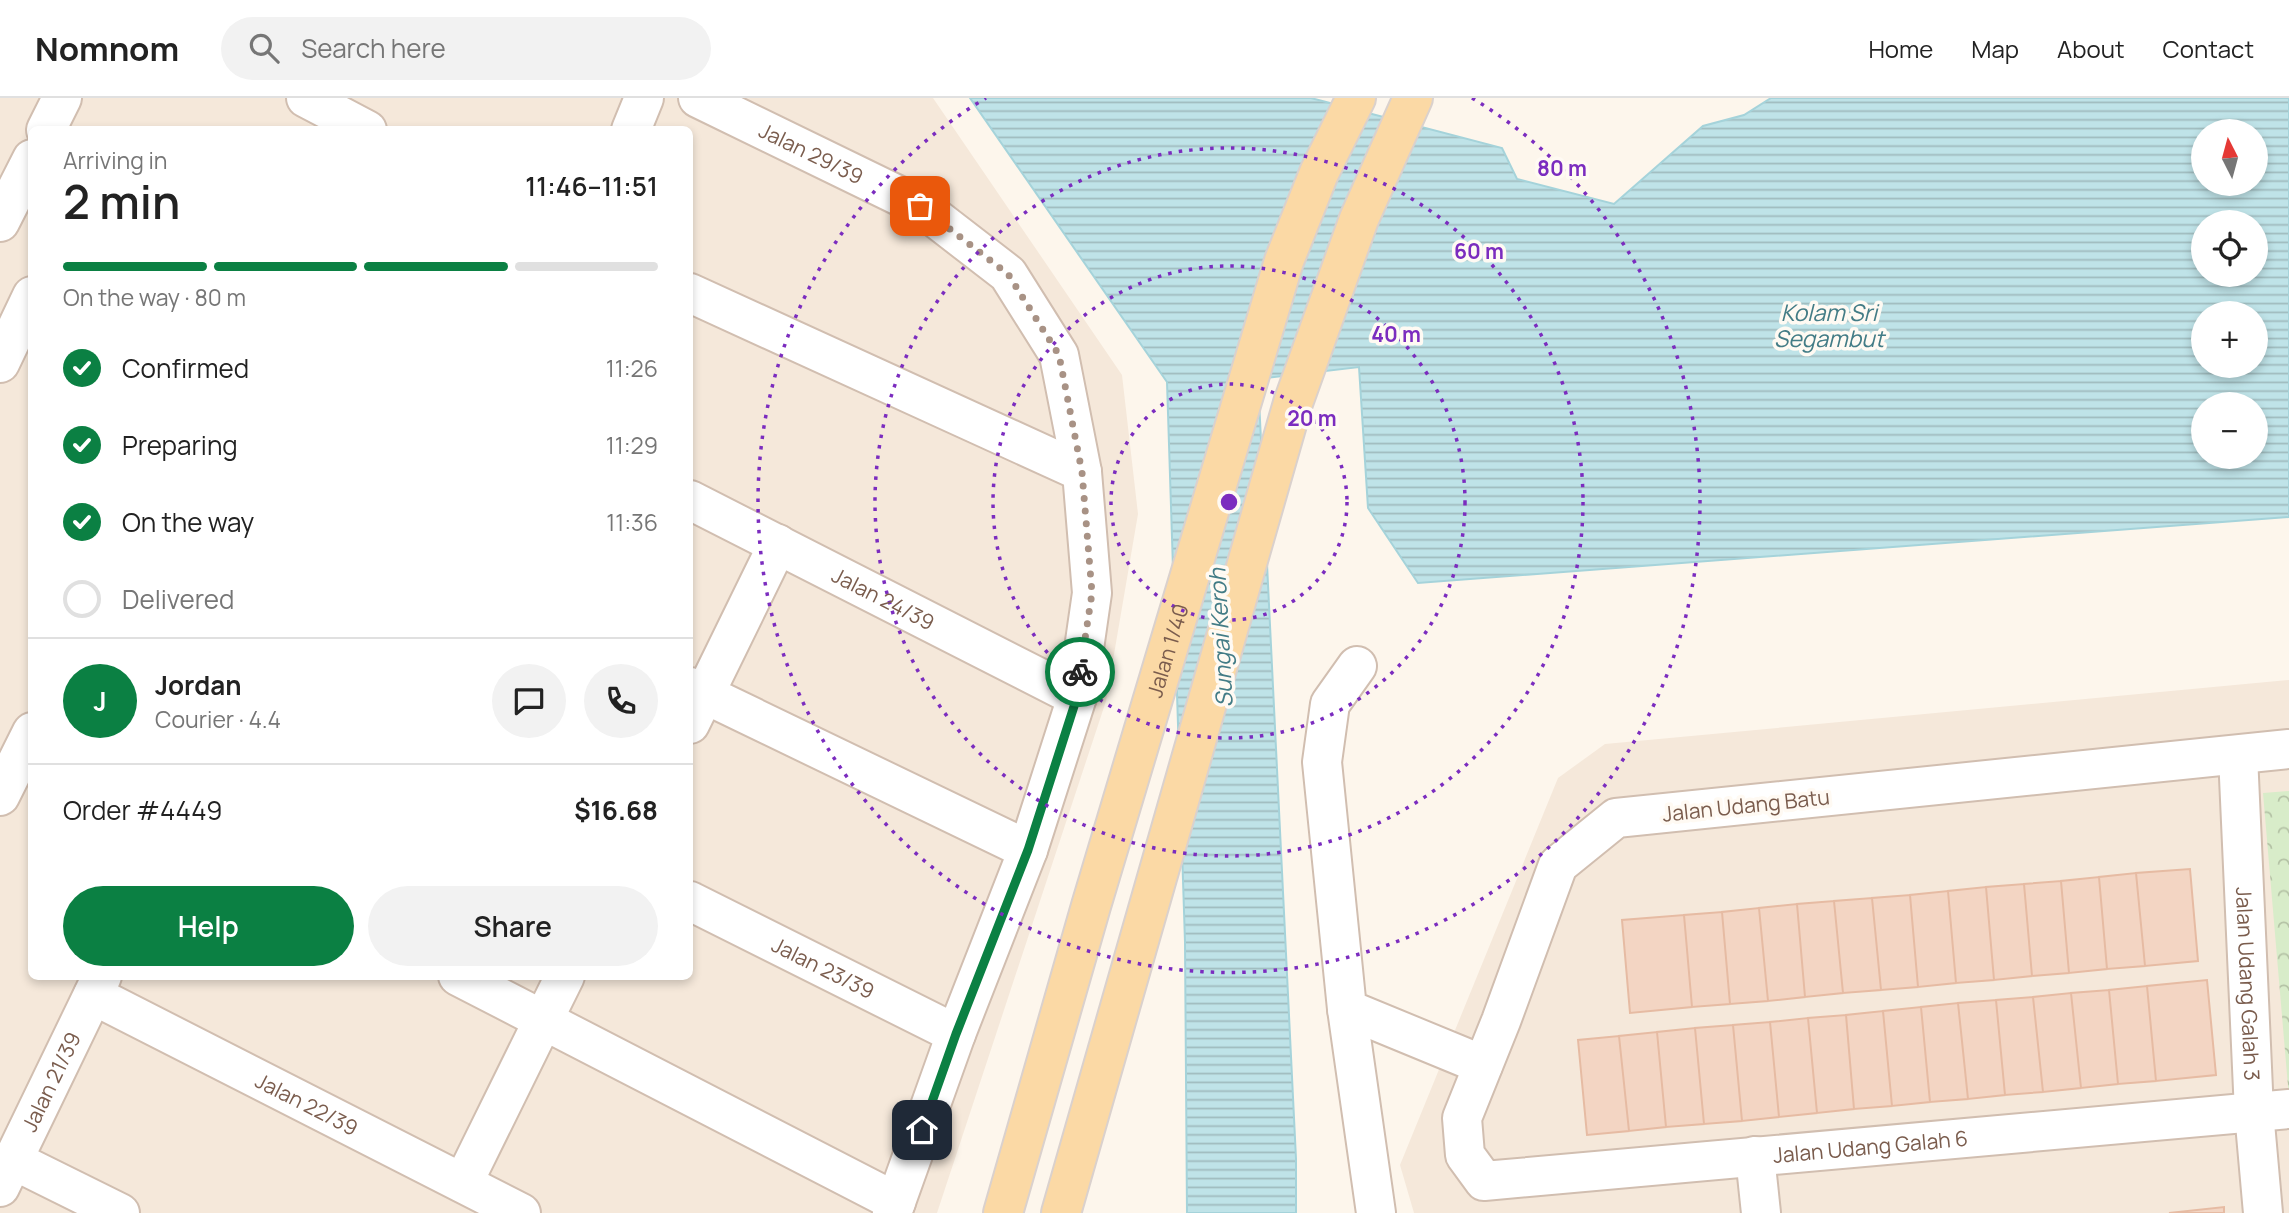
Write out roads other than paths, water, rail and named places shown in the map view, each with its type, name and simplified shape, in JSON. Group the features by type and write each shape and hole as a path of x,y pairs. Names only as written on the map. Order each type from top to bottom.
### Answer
{"main road":[{"name":"Jalan 1/40","path":"1003,1213 1091,906 1284,261 1319,173 1356,98"},
{"path":"1061,1213 1293,402 1359,219 1413,98"}],"street":[{"path":"48,126 62,98"},
{"path":"306,98 359,126"},
{"path":"633,126 645,98"},
{"name":"Jalan 29/39","path":"698,98 920,206 1008,274 1059,355 1082,472 1092,593 1077,697 1028,850 956,1034 894,1208"},
{"path":"0,222 28,168"},
{"path":"693,294 1082,472"},
{"path":"0,363 28,304"},
{"name":"Jalan 24/39","path":"693,502 1077,697"},
{"path":"778,544 694,702 1028,850"},
{"path":"1357,666 1330,704 1322,762 1346,1009 1376,1213"},
{"name":"Jalan Udang Batu","path":"1485,1181 1465,1155 1462,1118 1558,865 1616,818 2289,750"},
{"name":"Jalan Udang Galah 3","path":"2238,755 2272,1110 2263,1213"},
{"name":"Jalan 23/39","path":"693,902 956,1034"},
{"path":"466,980 544,1019 894,1208"},
{"path":"463,1183 563,980"},
{"name":"Jalan 21/39","path":"7,1174 97,986"},
{"name":"Jalan 22/39","path":"97,986 522,1213"},
{"path":"1346,1009 1483,1065"},
{"name":"Jalan Udang Galah 6","path":"1485,1181 2272,1110"},
{"path":"1755,1156 1761,1213"},
{"path":"7,1174 120,1213"}],"water":[{"name":"Kolam Sri Segambut","path":"970,98 1311,98 1502,148 1517,179 1614,204 1703,126 1744,115 1771,98 2289,98 2289,517 1418,583 1368,508 1359,367 1258,379 1296,1159 1296,1213 1187,1213 1185,942 1167,382"}],"water label":[{"name":"Sungai Keroh","path":"1220,638"}]}
